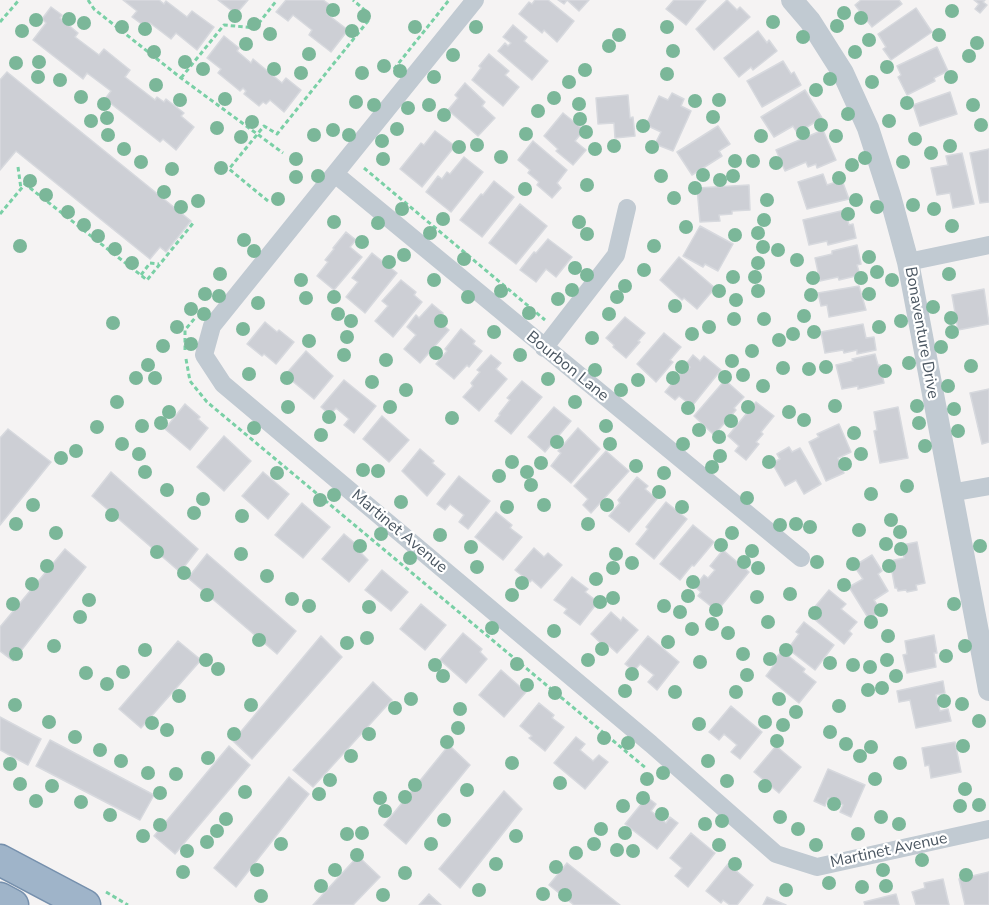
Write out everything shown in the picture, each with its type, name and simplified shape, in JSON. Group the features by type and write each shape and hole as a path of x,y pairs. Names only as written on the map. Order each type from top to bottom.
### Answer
{"highway":[{"path":"0,860 85,905"},
{"path":"0,898 13,905"}],"street":[{"name":"Martinet Avenue","path":"475,0 212,326 204,356 223,384 651,744 776,854 817,867 989,829"},
{"name":"Bonaventure Drive","path":"792,0 810,21 843,72 868,128 890,196 908,262 950,494 989,690"},
{"name":"Bourbon Lane","path":"335,174 801,558"},
{"path":"544,348 616,255 627,208"},
{"path":"908,262 989,245"},
{"path":"950,494 989,486"}],"path":[{"path":"0,22 19,0"},
{"path":"88,0 94,9 181,78 283,153"},
{"path":"181,78 224,25 255,28 277,0"},
{"path":"268,201 229,169 264,126 277,134 368,21 368,13 353,0"},
{"path":"359,164 550,325"},
{"path":"18,167 21,189"},
{"path":"0,214 25,184 147,280 194,222"},
{"path":"141,275 150,263 159,264"},
{"path":"187,369 190,381 207,402 646,769"}],"building":[{"path":"123,0 159,0 164,4 166,1 187,17 192,11 214,27 197,50 176,33 171,39 150,23 147,28 132,17 137,11"},
{"path":"218,0 248,0 236,14"},
{"path":"286,0 323,0 333,7 327,14 348,30 331,52 309,35 312,30 293,15 288,21 276,12"},
{"path":"535,0 548,0 574,21 557,42 544,30 542,33 519,14 529,2 532,4"},
{"path":"567,0 589,0 579,11"},
{"path":"674,0 706,0 686,25 666,9"},
{"path":"727,0 737,10 740,7 750,17 714,50 696,29"},
{"path":"861,0 899,0 902,4 872,27 855,5"},
{"path":"974,0 985,0 983,2 987,5 980,13 975,9 979,4"},
{"path":"51,7 62,15 60,18 78,33 75,37 99,55 104,49 130,70 125,77 155,100 157,97 164,102 166,99 184,113 181,116 194,127 176,150 163,139 160,142 105,99 111,91 87,73 83,79 33,40 46,23 42,19"},
{"path":"916,8 932,32 891,60 883,49 886,47 878,34"},
{"path":"513,25 527,37 524,41 548,61 532,80 498,51 505,43 508,46 511,43 503,37"},
{"path":"758,31 777,51 753,70 751,67 739,77 724,58"},
{"path":"224,36 239,48 237,51 251,63 253,59 282,83 286,78 301,90 284,112 270,100 259,106 244,94 246,91 243,88 240,91 218,73 221,69 207,58"},
{"path":"937,47 948,71 934,78 935,81 907,95 898,77 901,75 897,66"},
{"path":"489,54 509,71 505,75 519,87 503,106 472,80 481,68 479,66"},
{"path":"783,61 791,74 794,72 801,85 762,107 747,81"},
{"path":"7,72 191,221 166,252 160,247 150,259 16,151 0,170 0,80"},
{"path":"465,83 485,102 482,106 495,118 478,136 448,110 458,98 455,95"},
{"path":"805,90 822,118 797,133 793,126 774,137 761,117"},
{"path":"950,92 957,114 920,126 913,105"},
{"path":"672,93 684,99 681,106 691,111 673,151 655,144 661,132 646,125 659,96 668,100"},
{"path":"628,95 630,118 633,117 635,136 615,138 614,123 598,124 596,98"},
{"path":"563,113 584,130 575,141 586,150 573,165 556,151 558,149 544,136"},
{"path":"718,126 730,144 719,151 722,156 692,175 677,152"},
{"path":"823,130 836,160 817,168 816,164 808,167 806,162 785,171 776,150"},
{"path":"435,131 455,146 422,187 400,169 421,143 424,145"},
{"path":"533,141 567,170 557,183 561,188 552,198 537,185 539,182 528,173 530,170 518,160"},
{"path":"989,149 989,202 980,203 970,153"},
{"path":"962,153 974,204 953,208 950,193 937,195 931,168 948,165 946,156"},
{"path":"464,157 483,172 451,212 426,192 438,176 442,179 447,172 450,174"},
{"path":"823,174 827,185 842,180 849,199 807,209 798,182"},
{"path":"494,181 514,197 482,237 460,220"},
{"path":"749,185 750,210 732,211 732,214 719,215 720,221 700,222 697,188"},
{"path":"520,204 547,226 516,264 489,243"},
{"path":"845,210 849,225 853,224 856,238 828,245 827,241 809,245 803,220"},
{"path":"700,226 733,244 718,271 705,264 703,267 683,256"},
{"path":"346,232 356,240 350,247 362,257 334,290 317,276 328,262 325,260"},
{"path":"548,239 572,257 556,277 546,269 536,282 520,270"},
{"path":"857,245 861,264 857,265 860,275 839,280 838,277 820,281 815,258"},
{"path":"372,253 397,273 365,313 346,297 358,282 352,278"},
{"path":"679,257 715,288 697,309 684,298 682,300 660,280"},
{"path":"401,280 416,292 414,295 422,302 393,337 375,321 388,306 382,301"},
{"path":"859,286 866,310 829,317 827,305 821,306 818,293"},
{"path":"984,289 989,324 958,330 952,295"},
{"path":"432,304 443,313 437,320 449,330 420,363 404,349 416,335 407,327 416,315 419,318"},
{"path":"625,317 645,333 626,358 606,338"},
{"path":"265,322 294,342 276,364 247,344"},
{"path":"863,324 866,338 874,337 876,350 857,354 857,350 825,353 821,332"},
{"path":"461,329 475,341 473,344 482,351 469,367 467,365 454,379 436,364"},
{"path":"664,333 681,347 670,360 673,362 656,382 637,364"},
{"path":"306,351 333,376 314,399 285,375"},
{"path":"875,354 884,383 858,389 858,386 842,389 836,365"},
{"path":"491,355 501,363 496,369 507,379 479,411 463,397 473,386 471,383 480,372 477,370"},
{"path":"693,355 700,361 704,356 721,370 692,406 679,396 675,400 665,392 684,369 687,371 690,367 686,364"},
{"path":"344,380 376,406 354,433 344,425 349,419 336,408 330,415 321,407"},
{"path":"725,380 744,397 714,435 694,416"},
{"path":"522,381 542,397 511,434 495,421 510,400 507,398"},
{"path":"989,389 989,442 982,444 970,393"},
{"path":"756,402 774,416 761,432 763,434 756,442 759,444 746,460 735,451 739,446 728,436"},
{"path":"185,404 200,417 198,419 208,428 190,450 165,429"},
{"path":"554,407 571,421 545,452 528,437"},
{"path":"898,407 908,458 880,463 874,431 877,430 874,412"},
{"path":"382,416 409,440 389,462 363,439"},
{"path":"839,424 851,452 838,458 844,473 826,481 809,442 819,437 817,434"},
{"path":"578,428 600,449 571,483 551,466 561,453 558,451"},
{"path":"8,429 51,462 0,525 0,438"},
{"path":"224,436 251,461 224,491 197,467"},
{"path":"789,447 792,452 800,448 821,484 804,494 796,480 785,486 772,463 780,459 777,454"},
{"path":"420,449 445,474 427,496 402,471"},
{"path":"606,451 629,471 591,513 583,505 588,499 574,486"},
{"path":"111,472 198,549 180,572 92,496"},
{"path":"263,472 289,494 268,519 242,496"},
{"path":"459,476 490,501 468,529 459,522 464,515 450,504 445,510 437,504"},
{"path":"637,477 648,486 645,489 657,499 629,532 609,516 620,503 618,500"},
{"path":"666,502 687,519 654,559 636,544"},
{"path":"302,503 330,527 303,558 275,535"},
{"path":"496,512 512,525 510,528 522,537 503,560 475,537"},
{"path":"693,525 714,542 680,580 660,564"},
{"path":"344,534 363,550 361,553 368,560 349,582 322,559"},
{"path":"917,542 925,583 916,585 917,590 898,591 895,588 890,561 904,558 902,545"},
{"path":"534,548 544,557 548,553 562,565 541,588 515,570"},
{"path":"65,549 86,567 13,661 0,651 0,627"},
{"path":"723,550 749,572 717,611 698,596 701,592 695,587 704,575 708,578 715,570 710,566"},
{"path":"207,554 296,631 277,654 188,578"},
{"path":"872,555 882,571 878,574 888,591 874,600 879,612 871,617 867,616 849,587 863,579 854,566"},
{"path":"382,570 408,592 391,611 365,590"},
{"path":"572,577 588,589 585,592 598,602 580,625 564,613 567,609 554,600"},
{"path":"829,590 846,604 841,609 857,622 849,631 852,634 844,644 814,619 819,613 813,609"},
{"path":"421,604 446,625 425,650 400,629"},
{"path":"611,612 621,621 623,617 638,630 617,653 607,644 605,647 591,634"},
{"path":"804,622 834,645 815,670 788,649 799,634 796,632"},
{"path":"463,633 482,649 480,652 487,659 466,683 440,660"},
{"path":"934,635 937,653 934,653 936,667 907,673 903,655 907,654 905,641"},
{"path":"321,636 342,657 252,759 233,741"},
{"path":"648,636 679,662 657,690 648,682 654,675 640,664 634,671 625,664"},
{"path":"178,641 201,660 141,728 119,709"},
{"path":"782,651 805,669 803,672 816,682 799,703 766,676 775,664 773,661"},
{"path":"501,670 526,692 504,717 479,695"},
{"path":"943,681 945,693 936,695 940,711 948,709 951,721 916,728 910,700 899,702 897,691"},
{"path":"373,682 392,700 313,787 293,770"},
{"path":"539,703 554,715 552,718 564,727 545,751 529,738 532,736 520,726"},
{"path":"731,706 762,732 740,759 731,752 737,745 724,734 719,740 709,732"},
{"path":"0,717 41,739 28,765 0,750"},
{"path":"576,737 585,744 580,750 593,761 599,755 608,762 585,789 554,763"},
{"path":"50,740 154,795 140,820 36,766"},
{"path":"955,742 961,772 931,778 929,765 925,766 922,748"},
{"path":"449,745 470,765 406,844 384,825"},
{"path":"229,746 250,765 175,854 154,836"},
{"path":"776,746 801,767 779,793 754,772"},
{"path":"828,769 865,785 851,817 840,812 843,805 828,798 825,806 814,801"},
{"path":"289,777 309,794 236,887 214,868"},
{"path":"504,791 522,809 460,888 439,869"},
{"path":"647,797 656,804 651,811 666,823 670,817 678,823 657,849 625,824"},
{"path":"691,833 715,853 688,887 675,876 682,868 670,858"},
{"path":"358,856 380,877 353,905 313,905"},
{"path":"567,863 620,905 574,905 549,885"},
{"path":"728,864 753,885 737,905 730,905 723,900 721,903 706,891"},
{"path":"989,872 989,905 965,905 959,879"},
{"path":"943,879 949,905 916,905 912,892 925,888 924,883"},
{"path":"429,894 441,905 419,905"},
{"path":"896,894 899,905 865,905 864,902"},
{"path":"767,897 786,905 763,905"}]}
